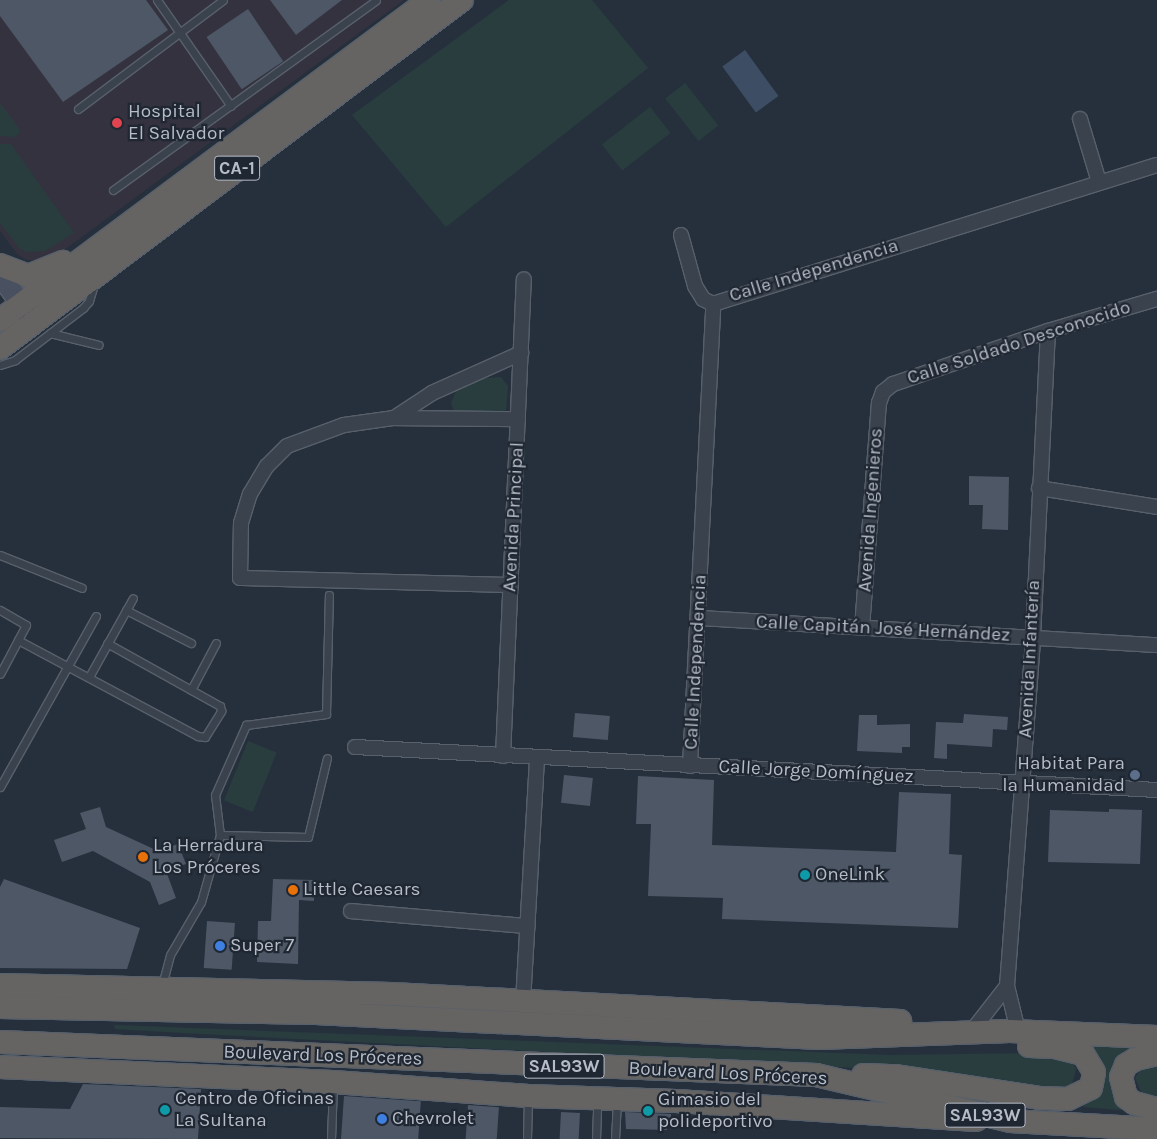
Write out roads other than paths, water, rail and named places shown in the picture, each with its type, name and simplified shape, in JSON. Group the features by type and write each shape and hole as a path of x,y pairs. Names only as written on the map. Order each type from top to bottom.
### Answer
{"highway":[{"name":"CA-1","path":"2,345 35,319 100,274 258,139 429,9 462,0"},
{"name":"CA-1","path":"0,320 35,319 108,238 258,139"},
{"path":"0,265 21,275 36,275 108,238"},
{"path":"2,345 100,274"},
{"path":"0,985 392,994 975,1027 1014,1031"},
{"path":"130,988 226,996 316,1014"},
{"name":"SAL93W","path":"0,1007 55,1011 316,1014 819,1038 1014,1031 1157,1037"},
{"path":"816,1075 896,1076 1039,1098 1068,1098 1091,1088 1094,1072 1082,1054 1055,1047 909,1049 819,1038"},
{"name":"Boulevard Los Próceres","path":"0,1042 816,1075 1010,1121 1157,1129"},
{"path":"1157,1054 1136,1058 1126,1065 1121,1077 1126,1097 1134,1103 1157,1109"},
{"path":"141,1072 226,1067 311,1056"},
{"path":"0,1067 333,1082 528,1096 1010,1121"}],"main road":[{"path":"0,275 35,319"}],"street":[{"path":"1080,119 1099,182"},
{"name":"Calle Independencia","path":"690,766 714,304 1157,165"},
{"path":"682,235 695,286 703,299 714,304"},
{"name":"Avenida Principal","path":"503,756 524,279"},
{"name":"Calle Soldado Desconocido","path":"883,392 893,384 1048,331 1157,299"},
{"name":"Avenida Infantería","path":"1014,1031 1007,986 1033,637 1048,331"},
{"path":"393,418 432,393 521,353"},
{"name":"Avenida Ingenieros","path":"862,628 879,403 883,392"},
{"path":"511,585 240,578 241,523 250,494 267,466 288,446 344,425 393,418 518,419"},
{"path":"1039,488 1157,507"},
{"name":"Calle Capitán José Hernández","path":"699,618 1157,645"},
{"name":"Calle Jorge Domínguez","path":"354,747 1157,790"},
{"path":"523,1002 536,758"},
{"path":"352,911 527,926"},
{"path":"975,1027 1007,986"}],"lane":[{"path":"157,0 230,106"},
{"path":"78,109 223,0"},
{"path":"113,190 371,1"},
{"path":"0,365 15,360 35,319 99,345"},
{"path":"0,555 82,588"},
{"path":"161,988 170,955 201,902 220,834 215,795 246,725 326,714 329,594"},
{"path":"89,677 133,598"},
{"path":"0,610 26,625 0,674"},
{"path":"126,610 191,643"},
{"path":"0,787 96,616"},
{"path":"18,640 202,738 221,707 108,643"},
{"path":"191,690 216,643"},
{"path":"220,834 308,837 327,758"},
{"path":"331,1139 333,1082"},
{"path":"527,1139 528,1096"},
{"path":"592,1139 607,1099"},
{"path":"607,1099 615,1139"},
{"path":"596,1139 597,1125"}],"water":[{"path":"745,50 779,96 756,113 722,66"}],"place":[{"name":"Hospital El Salvador","path":"117,123"},
{"name":"Habitat Para la Humanidad","path":"1135,775"},
{"name":"La Herradura Los Próceres","path":"143,857"},
{"name":"OneLink","path":"805,875"},
{"name":"Little Caesars","path":"293,890"},
{"name":"Super 7","path":"220,946"},
{"name":"Centro de Oficinas La Sultana","path":"165,1110"},
{"name":"Gimasio del polideportivo","path":"648,1111"},
{"name":"Chevrolet","path":"382,1119"}]}
